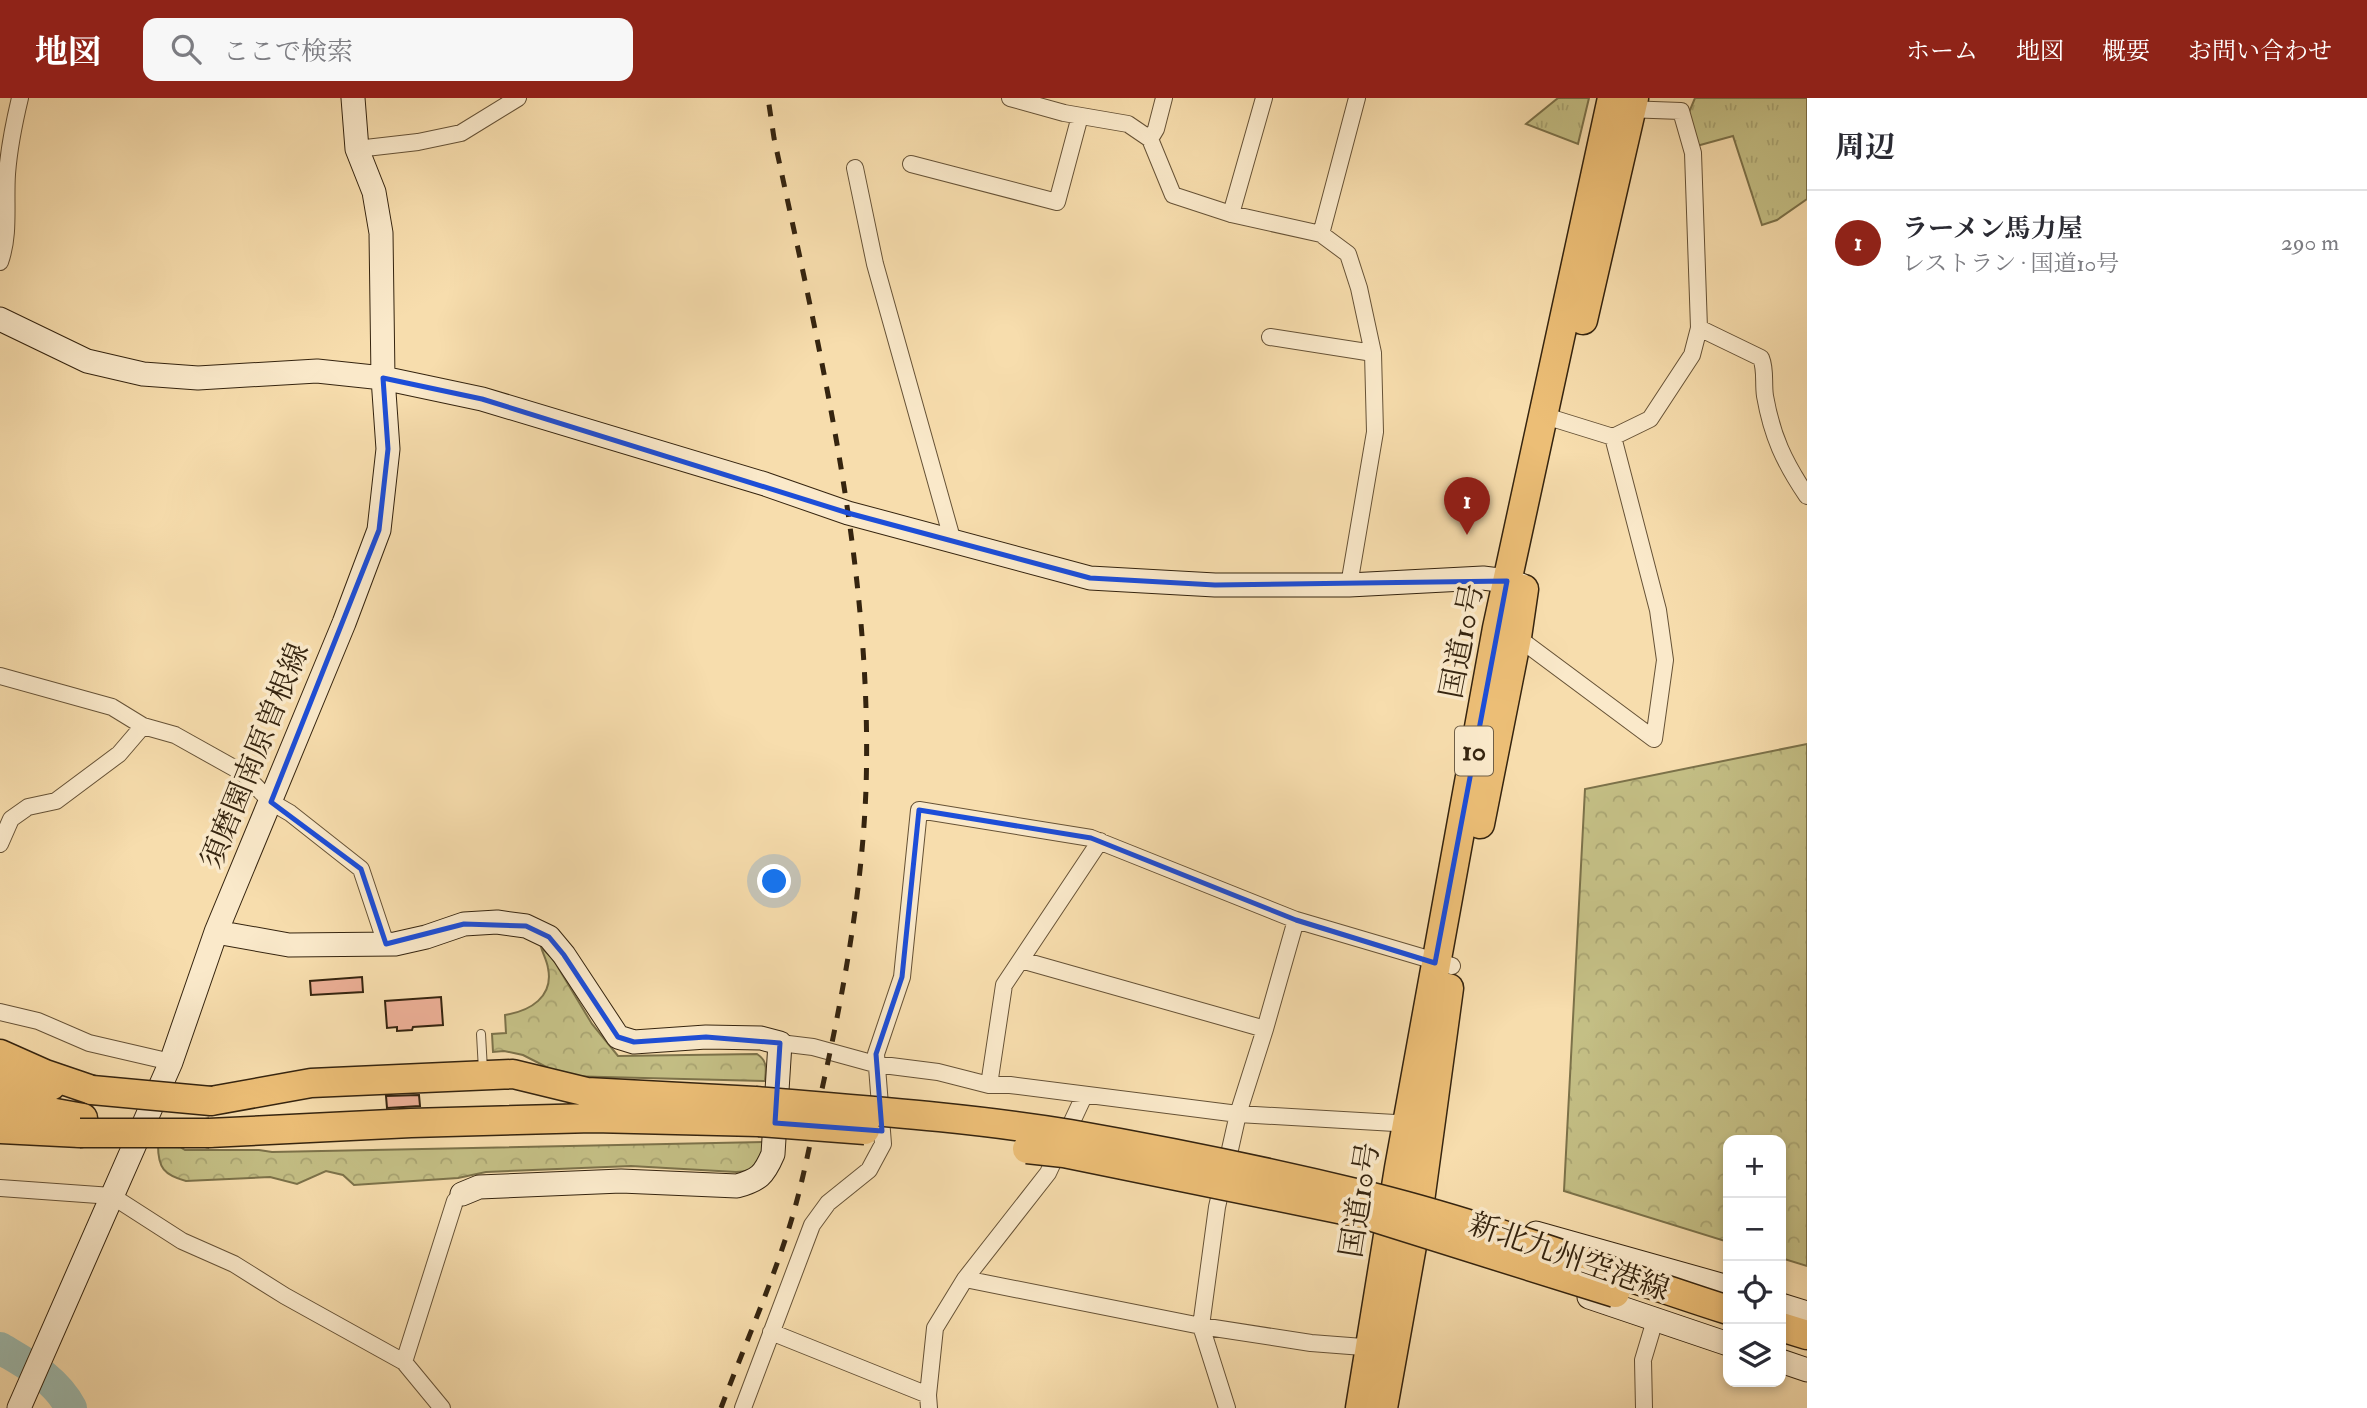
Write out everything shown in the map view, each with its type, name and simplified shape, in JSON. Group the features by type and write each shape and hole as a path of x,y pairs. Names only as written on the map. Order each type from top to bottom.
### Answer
{"highway":[{"name":"国道10号","path":"1383,1408 1382,1349 1444,964 1516,583 1622,103"},
{"name":"国道10号","path":"1407,1198 1407,1119 1517,637 1516,583"},
{"path":"0,1054 45,1074 92,1090"},
{"path":"0,1080 211,1101 311,1083 513,1074 587,1092 757,1111 1064,1153 1363,1214 1723,1326"},
{"path":"0,1103 82,1126"},
{"path":"0,1129 82,1126 209,1133 757,1111 906,1114 1069,1134 1361,1194 1443,1217 1723,1308"},
{"path":"1786,1329 1807,1335"},
{"path":"1786,1347 1807,1353"},
{"name":"国道10号","path":"1360,1408 1382,1349"}],"street":[{"path":"0,262 6,245 7,173 11,135 20,98"},
{"name":"須磨園南原曽根線","path":"19,1408 171,1062 216,932 271,802 379,530 388,449 383,378 381,233 374,192 357,149 353,98"},
{"path":"357,149 418,142 461,133 518,98"},
{"path":"1010,98 1071,109 1128,124 1150,139 1173,195 1231,214 1321,234 1348,254 1359,288 1373,353 1375,432 1349,585"},
{"path":"1150,139 1156,129 1164,98"},
{"path":"1231,214 1264,98"},
{"path":"1321,234 1357,98"},
{"path":"1551,418 1613,438 1650,419 1692,355 1699,328 1693,153 1681,111 1622,103"},
{"path":"911,164 1057,202 1071,109"},
{"path":"855,168 875,264 953,542"},
{"path":"0,319 87,361 143,374 198,378 317,371 383,378 482,399 765,484 848,513 1090,578 1202,585 1349,585 1483,578 1516,583"},
{"path":"1699,328 1761,358 1764,364 1765,394 1777,444 1807,496"},
{"path":"1270,337 1373,353"},
{"path":"1517,637 1654,739 1665,660 1658,610 1613,438"},
{"path":"0,676 111,707 143,726 175,735 243,773 271,802 290,813 360,869 386,944"},
{"path":"0,844 10,819 28,807 55,801 119,754 143,726"},
{"path":"743,1408 812,1225 828,1203 869,1170 883,1143 876,1054 902,977 919,810 1091,838 1296,920 1444,964"},
{"path":"989,1085 1004,985 1100,841"},
{"path":"1227,1408 1201,1325 1217,1207 1238,1114 1296,920"},
{"path":"216,932 289,945 386,944 426,937 464,924 497,922 526,926 549,937 564,955 618,1037 634,1042 706,1037 761,1038 813,1047 876,1064 938,1072 989,1085 1010,1085 1238,1114 1395,1123 1407,1119"},
{"path":"1021,960 1265,1029"},
{"path":"0,1012 38,1021 112,1049 171,1062"},
{"path":"404,1362 455,1201 462,1194 479,1187 608,1181 737,1186 754,1182 766,1170 773,1154 780,1043"},
{"path":"771,1332 929,1401 935,1328 965,1279 1048,1173 1084,1096"},
{"path":"1229,1156 1407,1198"},
{"path":"1222,1187 1402,1232"},
{"path":"0,1188 112,1196 181,1241 234,1264 285,1296 404,1362 442,1408"},
{"name":"新北九州空港線","path":"1407,1198 1723,1285"},
{"name":"新北九州空港線","path":"1402,1232 1723,1342"},
{"path":"965,1279 1201,1325 1311,1343 1382,1349"},
{"path":"1786,1306 1807,1313"},
{"path":"1644,1408 1643,1360 1655,1320"},
{"path":"1786,1363 1807,1370"}],"lane":[{"path":"481,1034 483,1075"}],"highlighted area":[{"path":"383,378 482,399 848,513 1090,578 1215,585 1507,581 1435,963 1296,920 1091,838 919,810 902,977 876,1054 882,1131 775,1123 780,1043 706,1037 634,1042 618,1037 564,955 549,937 526,926 464,924 386,944 361,869 271,802 379,530 388,449"}],"green space":[{"path":"1558,98 1589,98 1578,144 1526,124"},
{"path":"1695,98 1807,98 1807,199 1777,220 1762,225 1733,136 1693,147 1687,117"},
{"path":"1807,744 1807,1266 1786,1260 1786,1135 1723,1135 1723,1240 1564,1191 1585,789"},
{"path":"541,947 553,959 592,1024 618,1056 757,1054 765,1062 765,1081 564,1076 523,1055 493,1052 492,1034 506,1033 505,1015 531,1006 544,995 549,978"},
{"path":"765,1142 758,1166 749,1171 631,1166 486,1172 458,1178 354,1185 343,1175 326,1171 297,1184 270,1177 186,1181 167,1173 159,1159 158,1145 177,1145 185,1150 272,1152"}],"building":[{"path":"362,977 363,992 311,995 310,981"},
{"path":"441,997 443,1025 397,1031 397,1027 387,1028 385,1001"},
{"path":"419,1095 420,1106 387,1108 386,1096"}],"waterway":[{"path":"0,1348 49,1380 71,1408"}],"railway":[{"path":"721,1408 781,1253 802,1182 850,944 866,789 866,706 852,542 825,380 768,98"}],"place":[{"name":"ラーメン馬力屋","path":"1467,535"}]}
